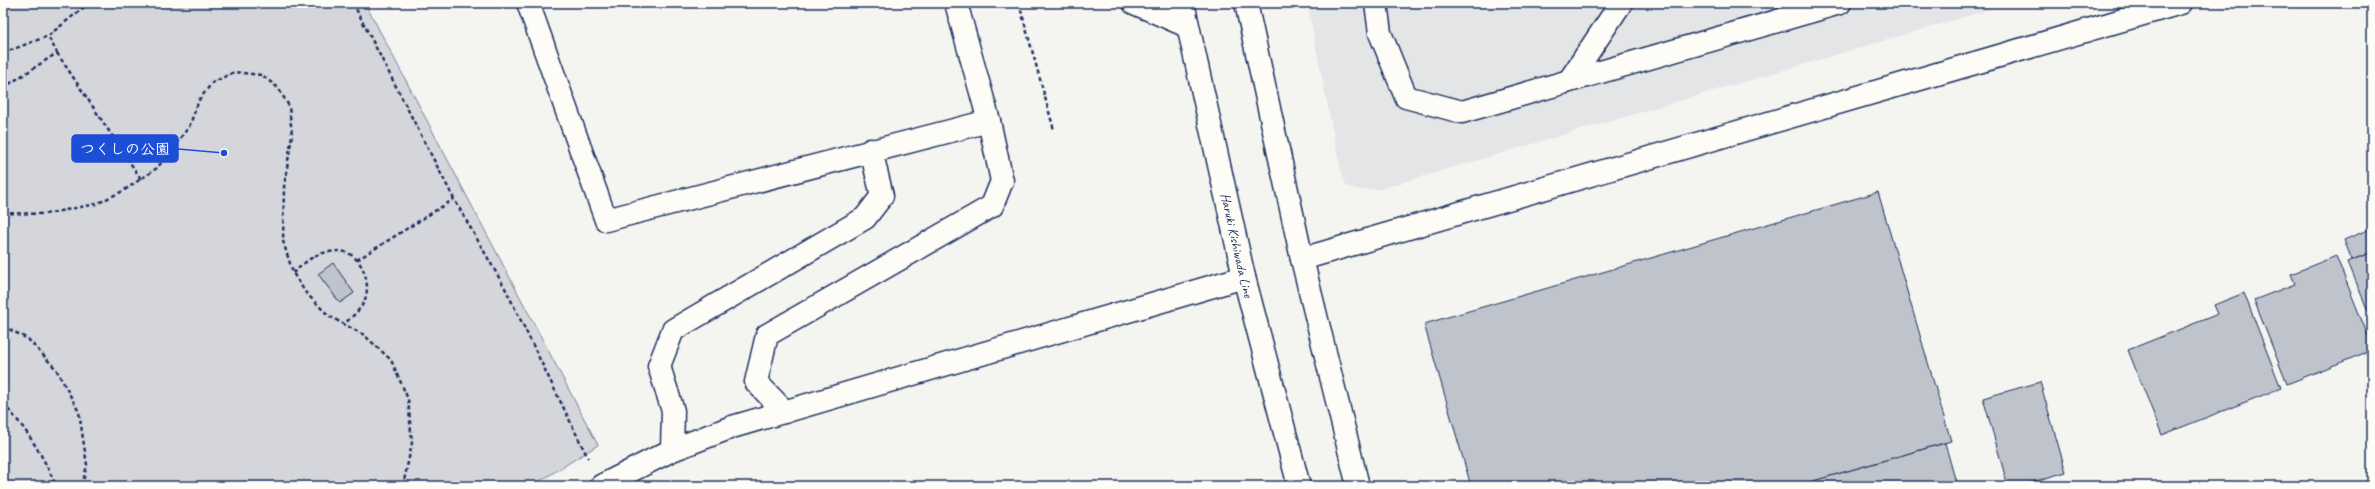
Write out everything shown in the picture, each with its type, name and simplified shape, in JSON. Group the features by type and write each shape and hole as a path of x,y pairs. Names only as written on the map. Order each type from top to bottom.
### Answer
{"street":[{"path":"528,3 606,220 989,120"},
{"path":"785,412 756,382 767,335 992,206 1002,181 989,120 956,3"},
{"path":"1134,3 1187,26"},
{"name":"Haruki Kishiwada Line","path":"1183,3 1244,277 1299,486"},
{"path":"1246,3 1302,259 1358,486"},
{"path":"1376,3 1380,33 1406,97 1462,112 1840,3"},
{"path":"1569,81 1621,3"},
{"path":"1302,259 2181,3"},
{"path":"672,450 673,411 659,366 673,330 865,218 882,196 871,150"},
{"path":"602,485 672,450 732,426 785,412 1244,277"}],"path":[{"path":"3,53 48,36 89,3"},
{"path":"353,3 454,199 506,288 602,485"},
{"path":"1019,3 1054,130"},
{"path":"48,36 57,53 141,179"},
{"path":"3,88 57,53"},
{"path":"3,213 45,214 96,204 141,179 157,168 189,127 198,100 212,83 234,72 262,75 278,88 289,106 292,135 284,187 283,241 293,274 306,293 329,316 343,325 364,335 391,360 408,398 412,443 403,486"},
{"path":"357,260 454,199"},
{"path":"293,274 314,256 330,252 348,252 357,260 365,273 368,290 362,307 343,325"},
{"path":"3,326 28,339 56,368 79,412 87,465 82,486"},
{"path":"3,404 14,415 48,466 56,486"}],"shaded area":[{"path":"3,3 365,3 598,445 532,486 3,486"},
{"path":"1307,3 2012,3 1380,189 1361,190 1346,186 1340,167"}],"building":[{"path":"1878,192 1951,441 1796,486 1471,486 1424,324"},
{"path":"2372,228 2372,252 2352,260 2344,240"},
{"path":"2372,252 2372,321 2348,262"},
{"path":"2336,256 2372,346 2372,350 2287,384 2254,300 2295,284 2291,274"},
{"path":"333,263 354,293 340,303 318,274"},
{"path":"2244,293 2281,388 2162,435 2128,350 2218,314 2214,305"},
{"path":"2040,382 2066,472 2019,486 2008,486 1983,398"},
{"path":"1945,443 1957,486 1796,486"}],"place":[{"name":"つくしの公園","path":"224,153"}]}
